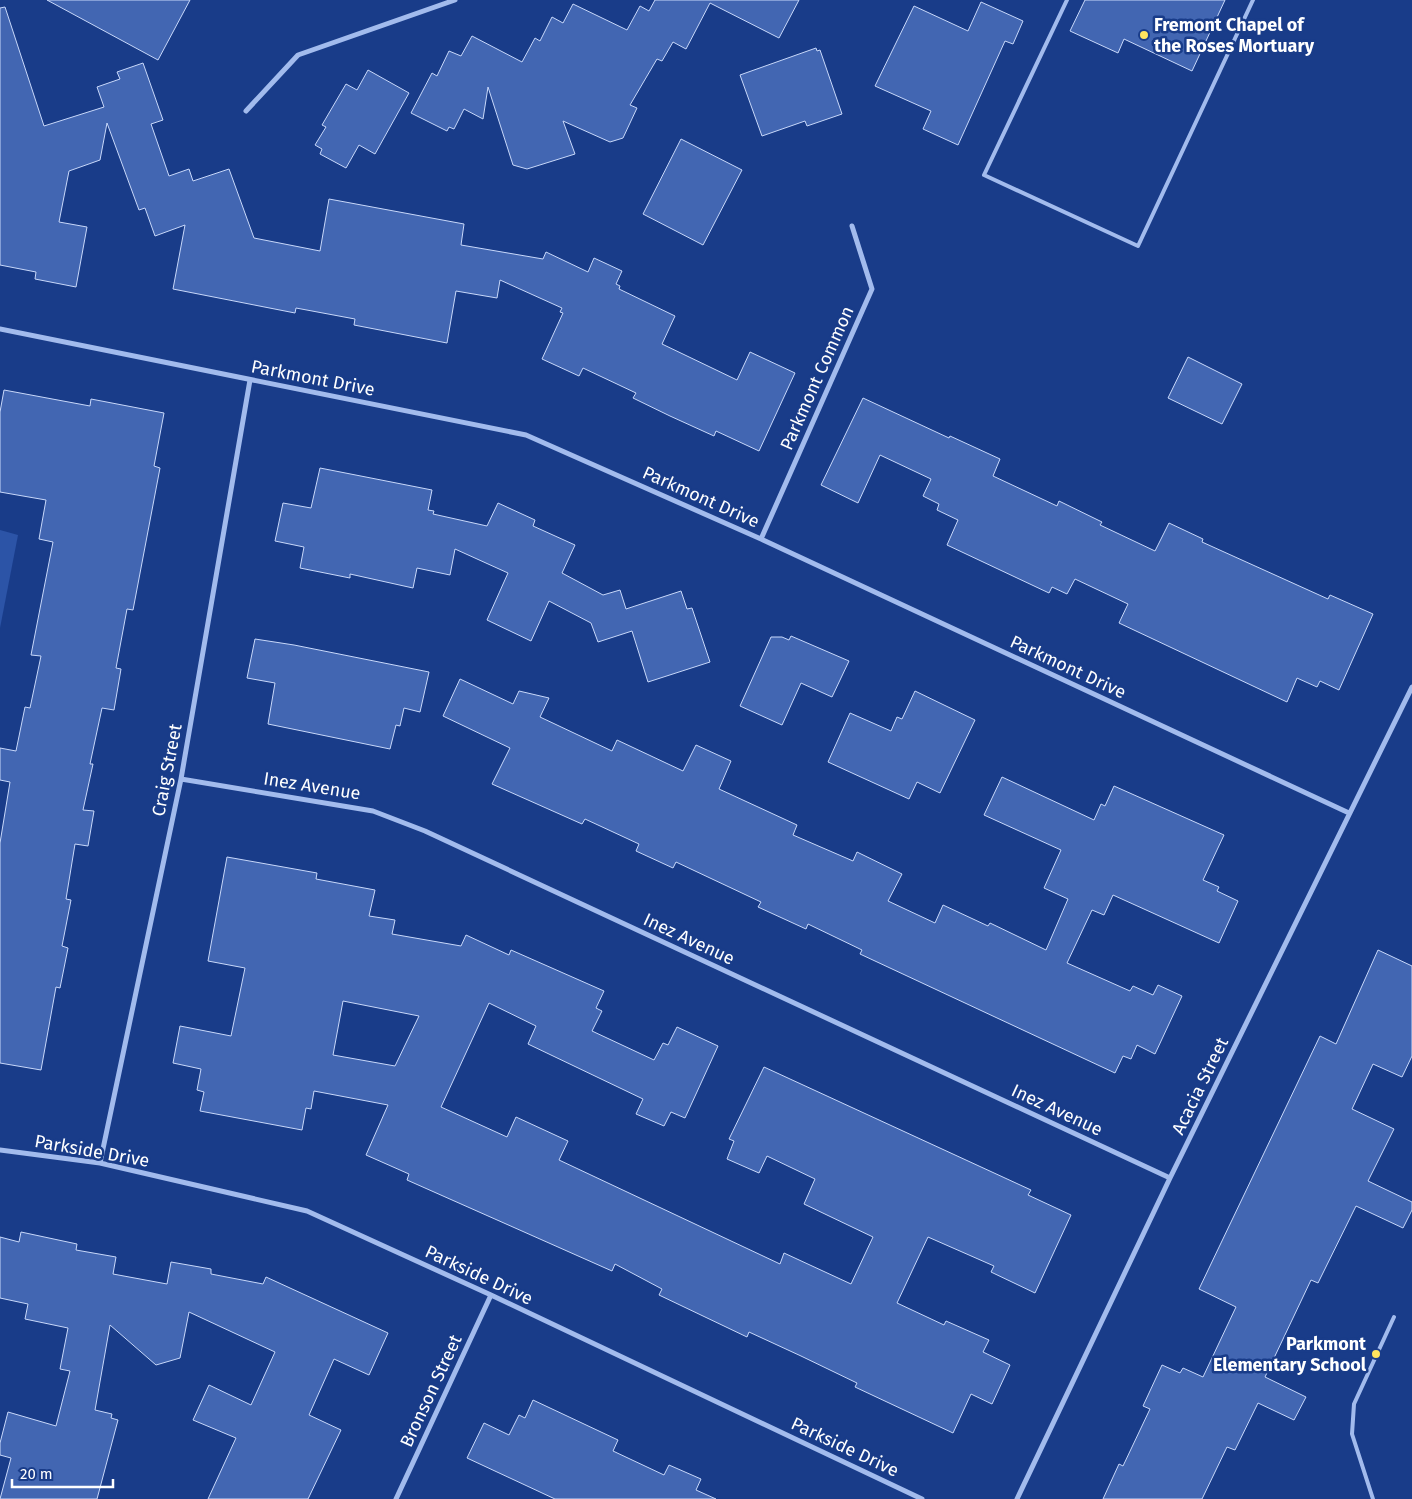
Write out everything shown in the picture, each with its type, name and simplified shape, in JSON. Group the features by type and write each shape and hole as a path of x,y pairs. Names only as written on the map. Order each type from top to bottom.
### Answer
{"street":[{"path":"246,111 298,55 455,0"},
{"name":"Parkmont Common","path":"761,539 872,289 852,226"},
{"name":"Parkmont Drive","path":"0,329 526,435 761,539 1349,813"},
{"name":"Craig Street","path":"100,1163 180,778 250,380"},
{"name":"Acacia Street","path":"1017,1499 1170,1178 1412,687"},
{"name":"Inez Avenue","path":"180,778 374,811 416,828 1170,1178"},
{"name":"Parkside Drive","path":"0,1150 100,1163 307,1211 491,1294 922,1499"},
{"name":"Bronson Street","path":"396,1499 491,1294"}],"lane":[{"path":"1067,0 984,175 1138,246 1253,0"},
{"path":"1373,1499 1352,1434 1354,1404 1394,1317"}],"shaded area":[{"path":"0,530 18,535 0,628"}],"building":[{"path":"47,0 190,0 158,60"},
{"path":"655,0 799,0 779,38 710,3 686,49 673,42 662,61 657,59 630,105 637,108 623,138 610,142 563,121 575,154 527,169 513,165 488,87 483,119 464,109 454,129 449,127 447,131 411,113 432,73 437,76 449,51 461,56 472,36 522,62 535,38 540,41 552,17 563,23 573,4 627,30 640,6 649,11"},
{"name":"Fremont Chapel of the Roses Mortuary","path":"1085,0 1225,0 1192,71 1124,39 1118,53 1070,31"},
{"path":"981,2 1023,21 1013,44 1005,41 958,145 923,129 931,111 875,86 914,6 968,31"},
{"path":"5,7 44,126 104,107 97,87 120,79 117,72 143,63 163,120 151,124 169,176 189,169 193,181 229,169 254,238 320,251 329,199 464,224 461,245 543,259 546,252 588,272 594,258 622,271 616,284 620,286 619,289 675,316 662,344 737,380 750,352 795,373 759,451 716,431 714,436 670,416 633,398 636,393 583,368 579,376 542,359 563,313 560,312 562,308 500,280 497,298 456,291 447,343 354,325 355,319 296,308 295,313 173,289 185,225 155,236 145,208 139,210 107,123 100,160 69,171 59,222 87,227 76,287 35,279 36,272 0,265 0,8"},
{"path":"816,48 817,51 820,50 842,114 807,126 805,121 762,136 740,75"},
{"path":"368,70 409,93 375,154 359,145 346,168 320,154 322,149 315,145 326,127 322,125 346,84 357,90"},
{"path":"681,139 742,170 703,245 643,214"},
{"path":"1188,357 1242,384 1222,424 1168,398"},
{"path":"4,390 90,406 91,399 164,413 154,466 160,468 133,610 127,609 116,668 121,669 114,710 102,708 90,764 93,764 83,810 94,811 88,846 75,844 66,899 71,900 62,946 68,948 60,988 56,987 41,1070 0,1063 0,843 10,782 0,780 0,748 16,751 25,707 30,708 41,656 31,655 53,542 39,539 46,500 0,492 0,412"},
{"path":"863,398 949,438 950,436 1000,459 993,476 1057,506 1059,501 1102,522 1100,525 1155,551 1169,523 1203,539 1202,542 1328,599 1330,595 1373,614 1339,690 1320,681 1317,687 1297,678 1287,702 1119,623 1128,604 1075,579 1067,594 1052,587 1049,593 947,545 958,520 937,510 939,504 923,496 931,479 880,455 858,503 821,485"},
{"path":"320,468 432,490 428,510 434,511 433,514 487,526 498,503 535,520 533,526 575,545 562,573 603,595 620,590 626,609 681,591 687,609 692,608 710,662 648,682 632,631 598,642 591,623 549,601 531,641 487,620 508,573 455,549 450,575 417,568 413,588 350,574 350,578 300,568 304,547 275,541 283,503 311,508"},
{"path":"791,636 849,661 832,697 801,683 782,725 740,706 771,637 782,637 789,640"},
{"path":"255,639 429,672 420,712 404,708 400,726 396,725 390,749 268,724 275,683 247,678"},
{"path":"460,679 513,704 519,691 549,698 540,717 612,751 617,740 683,771 696,745 731,761 719,789 797,825 793,835 853,861 857,852 902,874 888,901 935,923 943,905 988,926 990,923 1046,950 1068,899 1044,888 1061,850 984,815 1002,777 1094,820 1101,804 1105,806 1114,786 1224,835 1203,880 1219,887 1217,891 1238,901 1219,943 1113,895 1104,915 1092,910 1067,963 1130,991 1133,986 1153,995 1158,985 1182,996 1155,1054 1137,1045 1131,1059 1123,1056 1115,1073 860,954 862,950 808,924 806,929 758,907 761,902 676,862 673,868 636,851 639,844 585,819 582,824 492,784 510,748 443,716"},
{"path":"915,691 975,720 940,793 917,782 909,799 828,762 850,713 891,731 897,717 902,719"},
{"path":"227,857 317,873 316,879 375,890 369,916 395,920 392,934 461,946 466,935 509,955 511,950 604,991 596,1008 602,1011 592,1031 654,1060 663,1043 668,1045 677,1027 718,1046 685,1118 671,1112 664,1126 636,1114 643,1099 528,1044 536,1026 489,1003 441,1107 507,1137 516,1117 568,1141 559,1160 780,1264 784,1253 851,1284 873,1237 804,1204 815,1179 767,1156 759,1173 727,1159 734,1141 729,1139 764,1067 1031,1190 1028,1195 1071,1215 1035,1293 991,1272 994,1266 928,1237 897,1303 944,1325 946,1321 989,1340 983,1352 1010,1365 992,1404 971,1394 953,1433 855,1387 857,1383 801,1356 749,1332 747,1337 659,1295 662,1289 615,1264 612,1271 407,1180 409,1174 366,1155 388,1105 314,1091 311,1109 306,1108 302,1130 200,1111 204,1092 197,1090 201,1069 173,1063 180,1026 231,1036 245,968 208,961","holes":["343,1001 419,1016 395,1066 333,1055"]},
{"path":"1378,950 1412,966 1412,1056 1402,1077 1373,1064 1352,1109 1394,1129 1368,1181 1412,1202 1412,1210 1403,1228 1356,1206 1318,1283 1311,1280 1265,1377 1306,1397 1294,1420 1258,1403 1235,1450 1227,1447 1202,1499 1103,1499 1119,1464 1123,1466 1150,1409 1143,1406 1162,1365 1180,1373 1183,1368 1203,1377 1236,1307 1199,1289 1320,1036 1336,1044"},
{"path":"21,1232 77,1244 76,1250 116,1257 113,1274 167,1284 171,1262 211,1269 211,1274 263,1284 266,1277 388,1333 369,1375 334,1359 309,1415 341,1430 308,1499 208,1499 236,1438 193,1420 209,1385 251,1405 275,1352 189,1312 180,1358 156,1365 110,1325 95,1410 112,1414 111,1418 118,1420 97,1499 0,1499 11,1458 0,1455 0,1443 8,1412 56,1426 70,1371 60,1369 68,1328 25,1319 28,1304 0,1298 0,1237 19,1242"},
{"path":"533,1400 618,1440 613,1451 664,1475 669,1465 701,1479 696,1490 716,1499 555,1499 467,1458 484,1423 509,1435 519,1415 525,1418"}],"place":[{"name":"Fremont Chapel of the Roses Mortuary","path":"1144,35"},
{"name":"Parkmont Elementary School","path":"1376,1354"}]}
